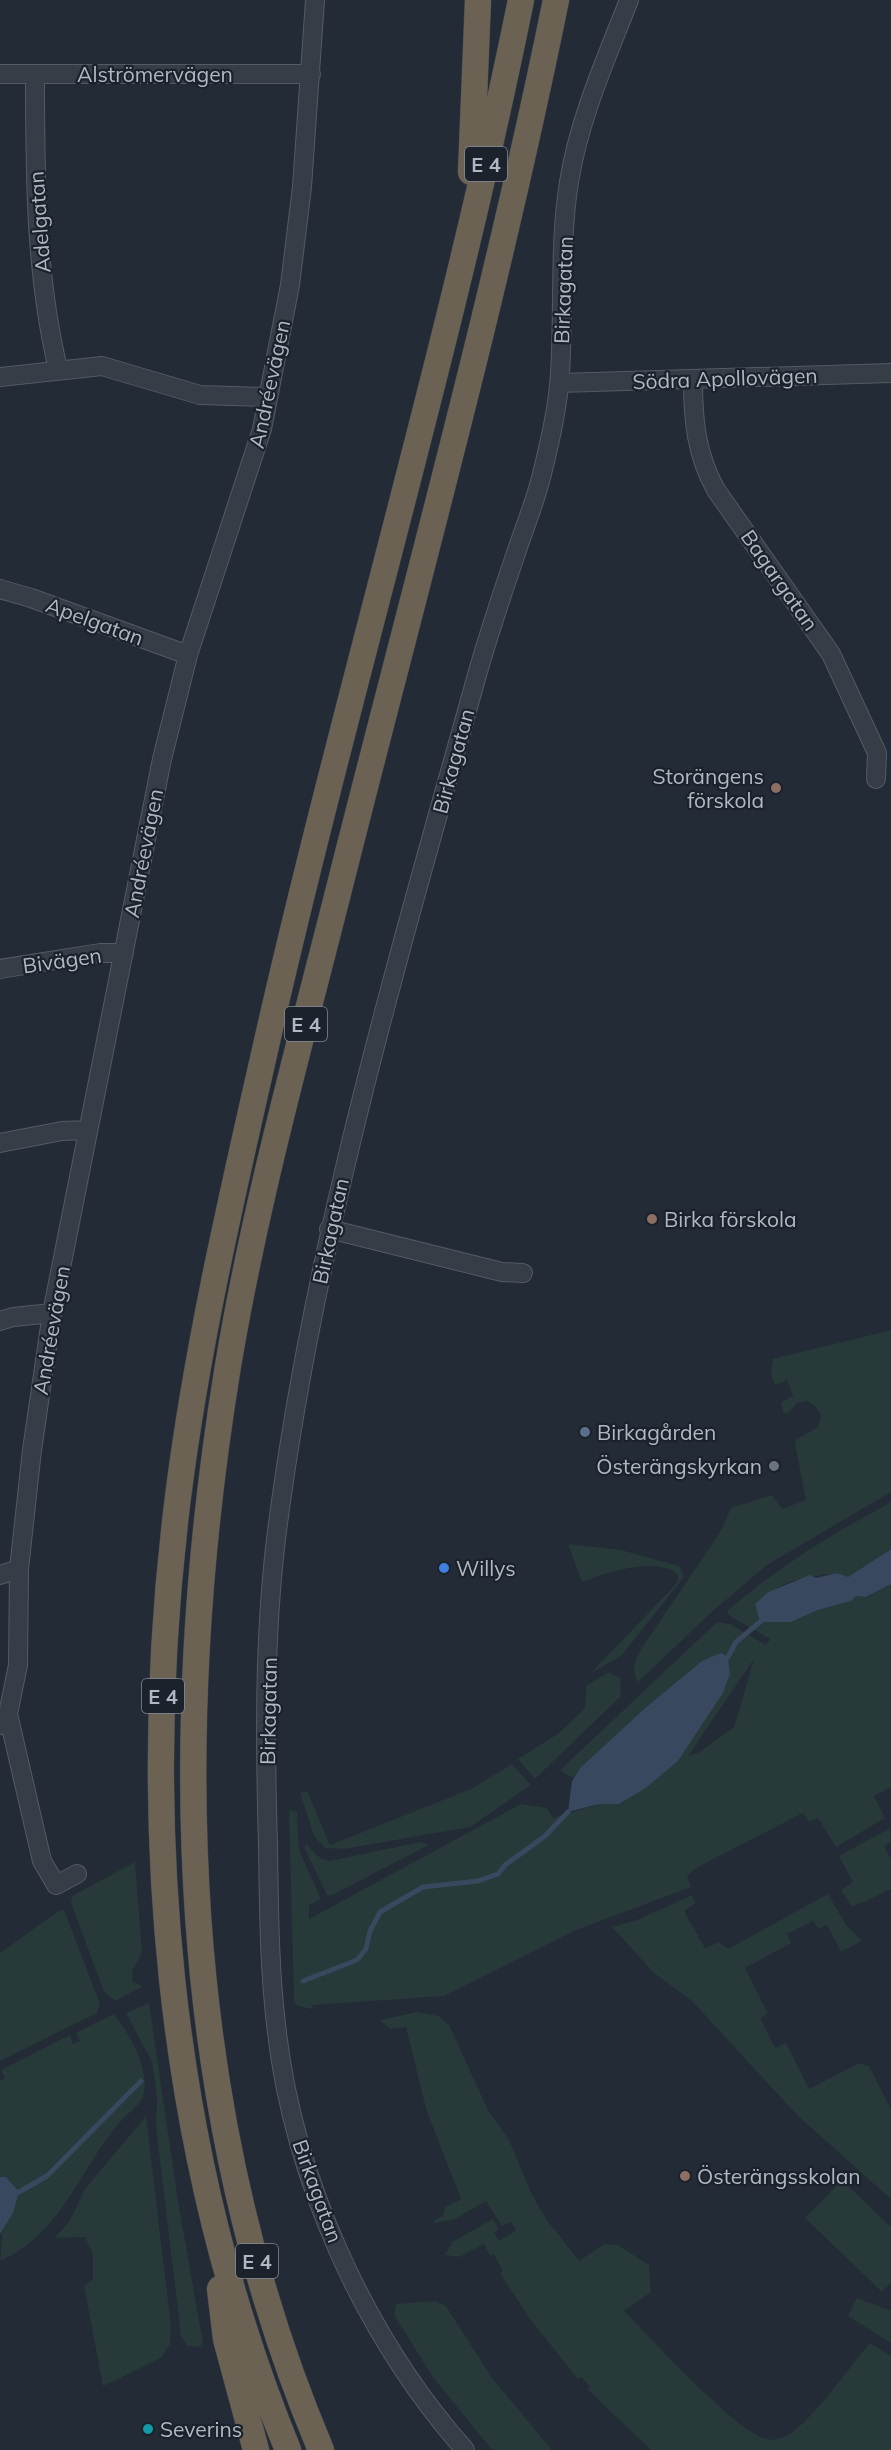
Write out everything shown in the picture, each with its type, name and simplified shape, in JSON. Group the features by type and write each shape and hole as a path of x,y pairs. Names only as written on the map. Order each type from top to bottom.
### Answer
{"highway":[{"path":"447,327 472,166 478,0"},
{"name":"E 4","path":"288,2450 240,2313 210,2202 185,2070 169,1937 162,1809 164,1659 178,1500 198,1362 226,1222 285,962 447,327 501,100 521,0"},
{"name":"E 4","path":"321,2450 263,2283 238,2192 212,2056 198,1934 192,1808 195,1661 208,1503 228,1368 255,1228 465,394 534,110 556,0"},
{"path":"210,2202 226,2339 255,2450"}],"street":[{"name":"Andréevägen","path":"77,1874 56,1885 42,1861 4,1720 18,1665 19,1569 32,1450 52,1313 162,759 188,655 262,429 290,285 302,187 315,0"},
{"name":"Birkagatan","path":"465,2450 385,2344 346,2265 314,2187 284,2081 276,2028 270,1957 266,1735 275,1546 295,1406 329,1229 475,682 540,481 560,383 562,249 569,180 590,101 629,0"},
{"name":"Alströmervägen","path":"0,74 311,74"},
{"name":"Adelgatan","path":"35,74 35,188 48,328 58,369"},
{"path":"0,377 102,366 200,395 268,398"},
{"name":"Södra Apollovägen","path":"560,383 891,373"},
{"name":"Bagargatan","path":"693,380 695,435 703,466 716,490 831,654 877,753 876,779"},
{"name":"Apelgatan","path":"0,589 188,655"},
{"name":"Bivägen","path":"0,969 99,953 124,953"},
{"path":"0,1143 62,1131 88,1130"},
{"path":"329,1229 502,1272 523,1273"},
{"path":"0,1321 13,1317 52,1313"},
{"path":"0,1575 19,1569"}],"shaded area":[{"path":"891,1330 891,1492 767,1565 715,1609 638,1682 634,1668 640,1651 719,1534 731,1508 772,1495 782,1509 806,1500 795,1444 796,1440 818,1427 821,1415 814,1405 807,1401 797,1403 787,1414 783,1412 781,1402 793,1396 787,1380 775,1385 771,1374 773,1359"},
{"path":"891,1502 891,1549 848,1577 827,1574 792,1581 768,1592 755,1604 760,1622 791,1622 818,1610 851,1601 856,1596 867,1597 891,1584 891,1787 874,1796 885,1818 836,1847 818,1818 809,1822 803,1813 696,1868 687,1876 691,1887 576,1930 444,1996 313,2005 312,2009 298,2006 294,2001 289,1810 297,1812 299,1850 321,1899 309,1905 309,1919 521,1804 547,1808 553,1818 599,1804 619,1804 646,1788 678,1761 723,1693 702,1661 645,1708 580,1768 573,1778 560,1770 717,1622 730,1624 766,1645 770,1639 728,1615 727,1611 786,1566","holes":["754,1659 734,1727 698,1753 688,1756"]},
{"path":"568,1544 621,1550 679,1566 684,1577 622,1655 590,1674 677,1583 678,1575 669,1569 644,1566 604,1574 582,1582"},
{"path":"609,1672 620,1678 621,1696 535,1779 518,1759 559,1733 585,1708 586,1686"},
{"path":"512,1764 531,1785 470,1827 344,1849 325,1848 314,1836 300,1793 307,1791 330,1845 471,1789"},
{"path":"890,1828 891,1842 884,1846 891,1859 891,1889 852,1907 841,1890 853,1882 839,1856"},
{"path":"421,1842 429,1845 332,1895 327,1895 304,1847 306,1844 320,1858 329,1861"},
{"path":"135,1862 142,1952 132,1972 133,1982 143,1986 115,2001 104,1992 71,1903 72,1896"},
{"path":"828,1894 846,1925 862,1941 841,1952 827,1925 818,1929 813,1921 787,1934 791,1943 745,1968 768,2013 760,2018 775,2048 786,2043 809,2089 859,2063 869,2066 891,2109 891,2199 797,2115 692,2001 654,1973 612,1927 637,1920 692,1895 696,1903 684,1911 705,1948 719,1942 728,1949"},
{"path":"60,1910 64,1910 100,2004 97,2013 0,2061 0,1953"},
{"path":"149,2003 178,2201 203,2343 200,2347 187,2346 181,2336 156,2127 157,2097 152,2062 126,2013"},
{"path":"417,2012 439,2016 449,2025 488,2110 509,2140 532,2195 547,2220 579,2261 604,2244 618,2245 649,2265 651,2292 624,2311 714,2402 752,2432 769,2440 783,2437 808,2418 870,2343 891,2356 891,2450 651,2450 587,2389 590,2386 581,2377 578,2379 530,2319 500,2273 503,2271 494,2254 490,2256 484,2244 459,2257 445,2255 452,2242 493,2219 499,2229 494,2232 499,2241 516,2230 511,2222 502,2226 486,2201 455,2219 434,2223 434,2220 443,2216 445,2207 461,2199 426,2109 406,2027 390,2029 380,2020"},
{"path":"114,2014 126,2031 141,2062 145,2083 142,2098 106,2140 55,2217 22,2249 0,2261 6,2177 0,2177 0,2081 5,2078 1,2070 70,2035 73,2044 80,2041 76,2033"},
{"path":"146,2116 171,2326 170,2344 161,2358 103,2386 84,2286 93,2279 93,2255 85,2237 54,2238 69,2222 85,2189"},
{"path":"842,2180 891,2227 891,2283 882,2292 805,2218"},
{"path":"857,2298 891,2311 891,2343 848,2316"},
{"path":"436,2301 446,2306 492,2378 552,2450 492,2450 432,2376 394,2315 396,2304"}],"water":[{"path":"891,1549 891,1584 866,1597 856,1596 851,1601 818,1610 791,1622 760,1622 755,1604 768,1592 810,1575 816,1578 837,1573 848,1577"},
{"path":"721,1653 728,1657 730,1674 723,1693 678,1761 646,1788 619,1804 599,1804 568,1812 572,1781 580,1768 645,1708 702,1661"},
{"path":"0,2177 6,2177 19,2192 13,2213 0,2234"}],"waterway":[{"path":"728,1657 736,1642 760,1622"},
{"path":"303,1981 357,1960 366,1949 370,1931 380,1912 423,1887 478,1881 498,1874 505,1865 545,1836 568,1812"},
{"path":"19,2192 47,2176 141,2081"}],"place":[{"name":"Storängens förskola","path":"776,788"},
{"name":"Birka förskola","path":"652,1219"},
{"name":"Birkagården","path":"585,1432"},
{"name":"Österängskyrkan","path":"774,1466"},
{"name":"Willys","path":"444,1568"},
{"name":"Österängsskolan","path":"685,2176"},
{"name":"Severins","path":"148,2429"}]}
